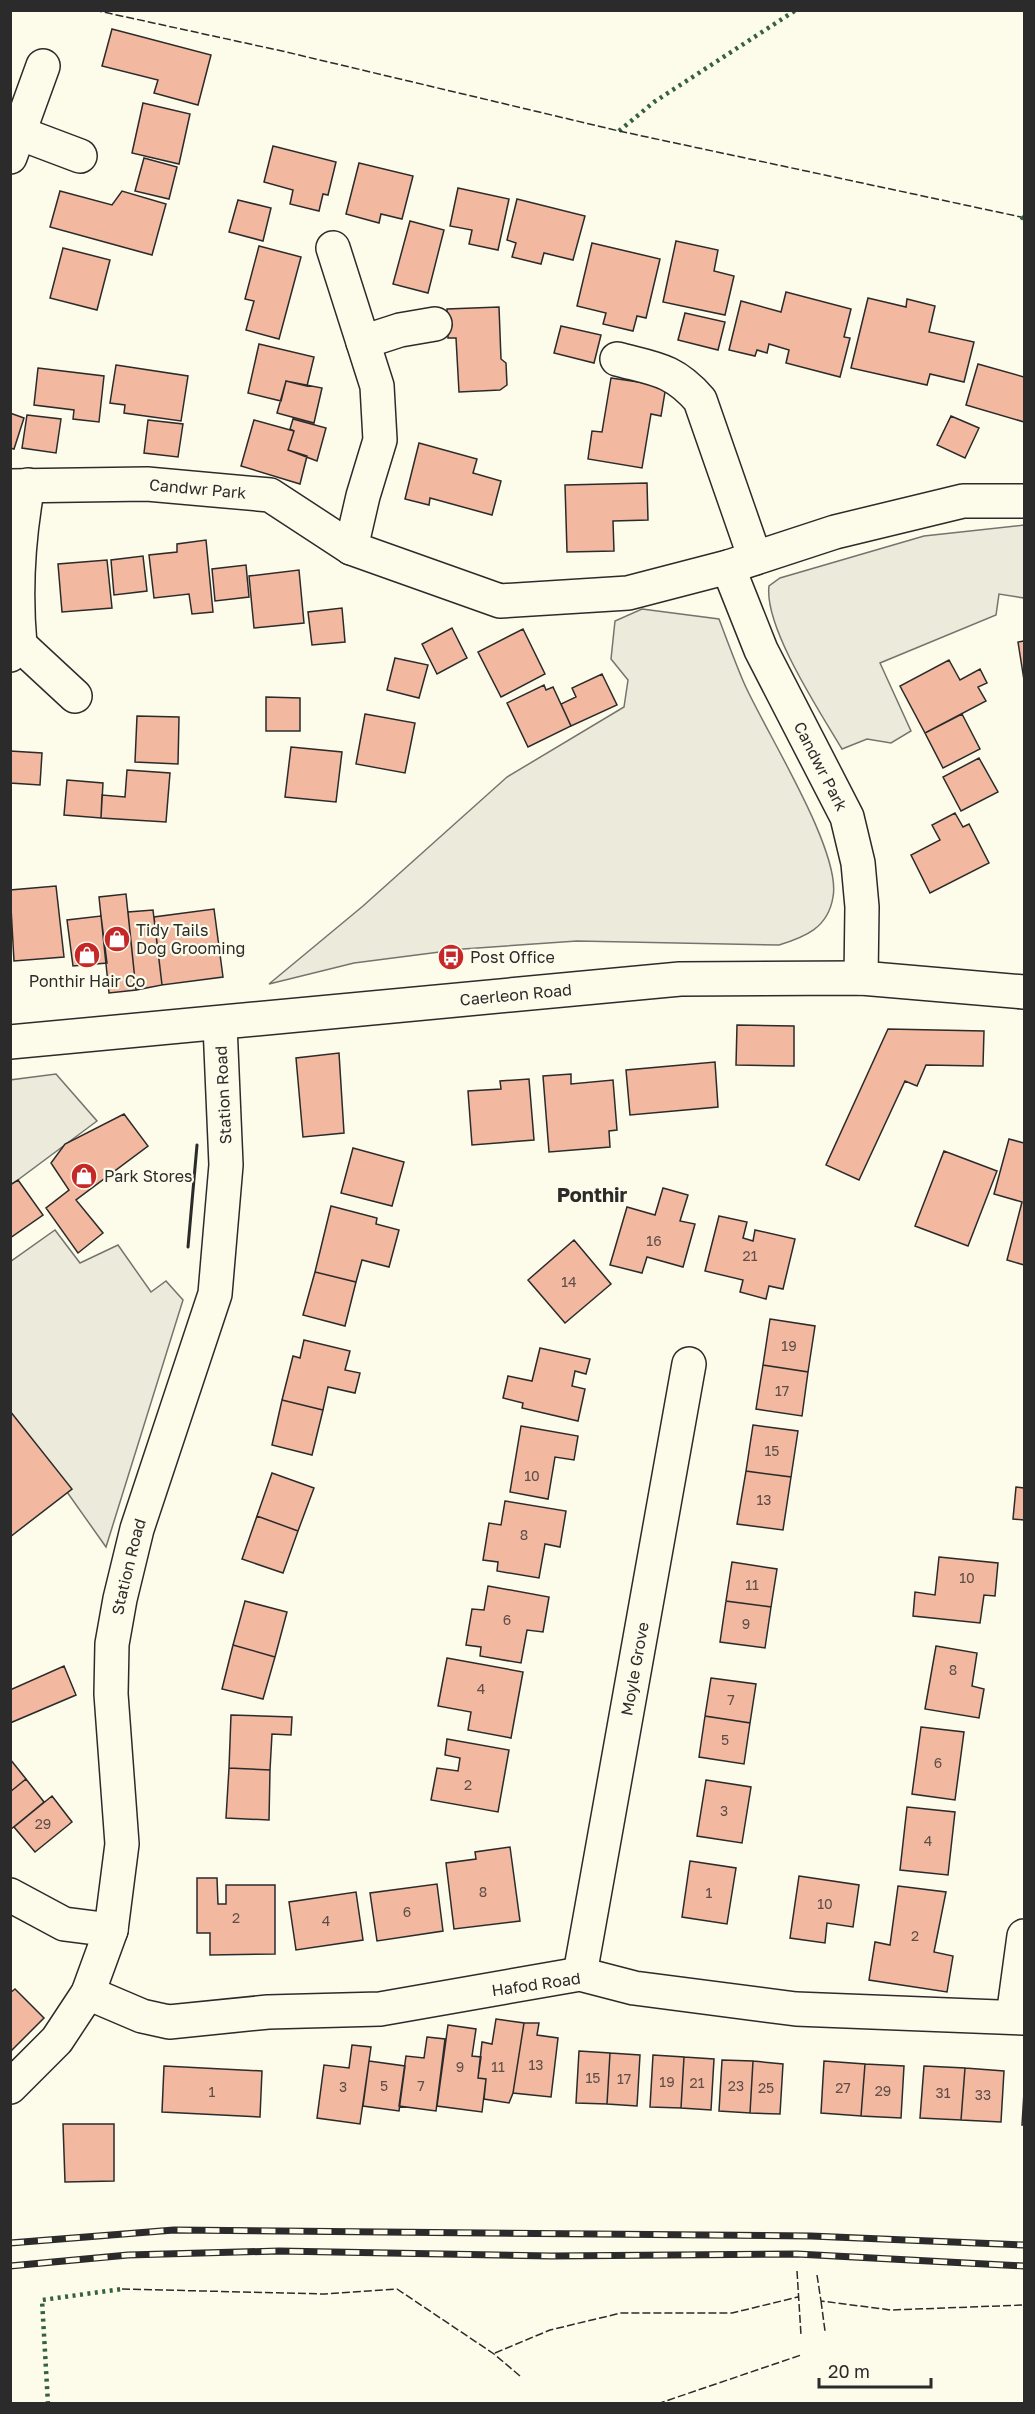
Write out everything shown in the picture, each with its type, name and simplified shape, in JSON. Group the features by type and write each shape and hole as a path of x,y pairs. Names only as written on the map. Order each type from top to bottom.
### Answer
{"street":[{"path":"43,66 15,145 80,156"},
{"path":"333,248 377,386 380,440 363,496 351,548"},
{"path":"363,342 400,330 435,324"},
{"path":"617,358 662,371 683,380 700,400 742,563"},
{"name":"Candwr Park","path":"75,696 16,650 19,486 147,484 270,495 351,548 500,601 628,593 742,563 835,532 963,501 1024,501"},
{"name":"Candwr Park","path":"742,563 761,650 847,817 858,863 862,907 861,978"},
{"name":"Caerleon Road","path":"10,1042 118,1030 220,1024 680,979 861,978 1024,992"},
{"name":"Station Road","path":"10,2087 57,2040 88,1993 111,1930 122,1844 111,1694 112,1644 137,1529 215,1294 226,1165 220,1024"},
{"name":"Moyle Grove","path":"580,1974 689,1364"},
{"path":"10,1895 64,1924 111,1930"},
{"path":"1019,2018 1024,1936"},
{"name":"Hafod Road","path":"88,1993 142,2016 169,2022 268,2012 380,2009 580,1974 634,1988 796,2009 1019,2018"}],"shaded area":[{"path":"1024,525 1024,598 999,594 996,615 880,663 911,731 891,743 867,739 842,749 784,646 775,624 769,586 780,578 924,536"},
{"path":"642,609 719,619 744,683 799,790 826,851 833,876 833,897 821,924 798,938 779,945 577,941 463,949 354,963 269,984 363,906 507,777 624,707 628,680 611,659 615,621"},
{"path":"56,1074 97,1121 11,1185 10,1080"},
{"path":"55,1230 80,1263 118,1245 151,1292 166,1281 183,1300 106,1547 11,1413 10,1262"}],"building":[{"path":"112,29 211,55 198,105 154,93 158,80 102,66"},
{"path":"143,103 190,114 179,164 132,153"},
{"path":"273,146 336,162 328,195 323,194 319,211 290,204 293,190 264,182"},
{"path":"144,158 177,167 169,199 135,191"},
{"path":"359,163 413,176 402,219 381,214 379,223 346,214"},
{"path":"458,188 509,199 498,250 469,244 472,230 450,226"},
{"path":"60,191 112,205 122,191 166,204 152,255 50,227"},
{"path":"517,199 585,216 573,260 544,253 541,264 512,257 516,243 507,240"},
{"path":"238,200 271,208 263,241 229,232"},
{"path":"410,221 444,230 428,293 393,284"},
{"path":"676,241 718,250 714,271 734,276 725,315 663,302"},
{"path":"592,243 660,259 646,318 637,316 633,331 603,324 606,313 577,306"},
{"path":"259,246 301,257 279,339 246,330 254,301 245,299"},
{"path":"63,248 110,260 97,310 50,298"},
{"path":"786,292 851,309 844,337 850,338 840,377 786,363 789,350 769,344 767,353 757,350 755,356 729,350 741,301 781,312"},
{"path":"868,298 906,307 907,299 935,306 929,332 974,342 964,382 930,374 927,385 851,368"},
{"path":"499,307 501,359 506,363 507,385 500,390 459,392 456,338 448,338 447,309"},
{"path":"685,313 725,322 718,350 678,340"},
{"path":"561,326 601,335 594,363 554,353"},
{"path":"259,344 314,357 307,386 286,381 281,401 248,393"},
{"path":"978,364 1024,377 1024,422 966,405"},
{"path":"116,365 188,376 181,421 124,413 125,405 110,403"},
{"path":"38,368 104,376 99,422 73,419 74,410 34,405"},
{"path":"611,378 666,386 661,416 651,414 642,468 588,459 592,431 602,432"},
{"path":"286,381 322,388 314,423 277,413"},
{"path":"10,413 24,418 14,449 10,448"},
{"path":"27,415 61,419 56,453 22,448"},
{"path":"951,416 979,428 965,458 937,445"},
{"path":"293,419 326,428 317,461 288,450 294,431 290,429"},
{"path":"148,420 183,424 178,457 144,453"},
{"path":"254,420 294,431 288,450 307,456 300,484 241,466"},
{"path":"419,443 477,459 473,473 501,481 492,515 430,498 429,505 405,499"},
{"path":"647,483 648,520 613,521 614,551 567,552 565,485"},
{"path":"206,540 213,612 192,614 189,594 154,598 149,555 177,552 177,544"},
{"path":"143,556 147,591 114,595 111,560"},
{"path":"107,560 112,608 62,612 58,564"},
{"path":"246,565 249,597 215,601 212,569"},
{"path":"299,570 304,623 254,628 249,576"},
{"path":"342,608 345,642 312,645 308,612"},
{"path":"452,628 467,658 437,674 422,644"},
{"path":"523,629 545,674 501,697 478,652"},
{"path":"1024,641 1024,680 1018,642"},
{"path":"395,658 428,665 419,698 387,690"},
{"path":"949,660 960,680 980,669 987,683 978,687 986,701 925,733 900,686"},
{"path":"602,674 617,705 571,726 561,704 576,697 572,688"},
{"path":"544,685 546,690 553,687 571,726 528,747 507,703"},
{"path":"266,697 300,698 300,731 266,731"},
{"path":"365,714 415,723 405,773 356,764"},
{"path":"962,714 980,749 943,768 925,733"},
{"path":"137,716 179,717 178,764 135,762"},
{"path":"291,747 342,752 336,802 285,797"},
{"path":"10,751 42,753 40,785 10,783"},
{"path":"979,758 998,792 961,811 943,777"},
{"path":"127,770 170,773 166,822 101,818 102,795 125,797"},
{"path":"67,780 103,783 101,818 64,815"},
{"path":"955,813 963,827 969,824 989,863 930,893 911,855 940,840 932,825"},
{"path":"56,886 64,957 14,961 10,890"},
{"name":"Tidy Tails Dog Grooming","path":"126,894 136,990 109,993 99,897"},
{"path":"214,909 223,977 162,985 154,917"},
{"path":"153,910 162,985 136,990 128,912"},
{"path":"101,916 107,963 73,966 67,920"},
{"path":"737,1025 794,1026 794,1066 736,1065"},
{"path":"888,1029 984,1031 983,1066 926,1065 917,1086 905,1081 859,1180 826,1165"},
{"path":"339,1053 344,1133 303,1137 296,1058"},
{"path":"715,1062 718,1107 630,1115 626,1070"},
{"path":"571,1074 571,1084 613,1080 617,1130 609,1131 610,1147 549,1152 543,1076"},
{"path":"529,1079 534,1140 472,1145 468,1091 501,1089 500,1081"},
{"name":"Park Stores","path":"124,1114 148,1146 76,1200 103,1233 78,1253 46,1208 69,1190 51,1163 65,1144"},
{"path":"1009,1139 1024,1143 1024,1265 1007,1260 1022,1202 994,1194"},
{"path":"353,1148 404,1162 392,1206 341,1193"},
{"path":"944,1151 997,1171 968,1246 915,1226"},
{"path":"18,1180 43,1215 10,1238 10,1185"},
{"path":"663,1188 688,1195 680,1221 695,1224 683,1267 647,1257 642,1273 610,1265 627,1207 655,1215"},
{"path":"331,1206 377,1218 376,1224 399,1230 389,1267 362,1260 356,1282 315,1272"},
{"path":"719,1216 747,1222 743,1238 753,1241 755,1230 795,1239 783,1289 769,1286 766,1299 740,1292 743,1280 705,1271"},
{"path":"574,1240 611,1284 565,1323 528,1280"},
{"path":"315,1272 356,1282 345,1326 303,1315"},
{"path":"770,1319 815,1326 808,1372 763,1365"},
{"path":"304,1340 350,1351 345,1370 360,1373 355,1393 328,1387 323,1410 282,1400 293,1356 300,1358"},
{"path":"540,1348 590,1359 586,1374 575,1371 572,1386 585,1389 578,1421 522,1408 523,1403 503,1398 508,1376 532,1381"},
{"path":"763,1365 808,1372 802,1416 756,1409"},
{"path":"282,1400 323,1410 312,1455 272,1445"},
{"path":"10,1411 72,1489 10,1537"},
{"path":"753,1425 798,1431 791,1477 746,1471"},
{"path":"521,1426 578,1436 574,1460 555,1457 548,1499 510,1492"},
{"path":"746,1471 791,1477 783,1530 737,1524"},
{"path":"272,1473 314,1488 298,1531 257,1516"},
{"path":"1016,1487 1024,1488 1024,1520 1013,1519"},
{"path":"505,1501 566,1511 560,1547 545,1544 539,1578 497,1571 498,1562 483,1560 489,1523 501,1525"},
{"path":"257,1516 298,1531 283,1573 242,1559"},
{"path":"939,1557 998,1563 995,1596 984,1595 980,1623 913,1616 915,1592 935,1595"},
{"path":"732,1562 777,1569 771,1607 726,1601"},
{"path":"488,1586 549,1597 543,1632 527,1630 521,1663 480,1656 481,1647 466,1645 472,1609 484,1610"},
{"path":"245,1601 287,1612 275,1657 233,1645"},
{"path":"726,1601 771,1607 765,1648 720,1642"},
{"path":"233,1645 275,1657 263,1699 222,1689"},
{"path":"936,1646 977,1653 972,1686 984,1689 979,1718 925,1709"},
{"path":"447,1658 523,1672 511,1738 468,1730 471,1712 438,1706"},
{"path":"64,1666 76,1695 10,1723 10,1690"},
{"path":"711,1678 756,1684 750,1723 705,1716"},
{"path":"231,1715 292,1717 291,1735 272,1734 270,1770 229,1768"},
{"path":"705,1716 750,1723 744,1764 699,1757"},
{"path":"921,1727 964,1732 955,1800 912,1794"},
{"path":"447,1739 509,1750 498,1812 431,1800 437,1768 458,1771 460,1758 445,1755"},
{"path":"10,1759 26,1779 10,1792"},
{"path":"229,1768 270,1770 269,1820 226,1818"},
{"path":"26,1779 44,1802 10,1830 10,1792"},
{"path":"706,1780 751,1787 742,1843 697,1836"},
{"path":"52,1796 72,1822 35,1852 14,1827"},
{"path":"907,1807 955,1812 948,1875 900,1870"},
{"path":"510,1847 520,1921 454,1929 446,1863 476,1859 475,1852"},
{"path":"690,1861 736,1868 727,1924 682,1917"},
{"path":"799,1876 859,1885 853,1927 827,1923 825,1943 790,1938"},
{"path":"197,1878 217,1878 218,1904 226,1904 226,1885 275,1885 275,1954 210,1955 210,1933 197,1933"},
{"path":"437,1884 443,1931 377,1941 370,1893"},
{"path":"898,1886 946,1892 934,1952 953,1956 947,1992 869,1980 875,1942 890,1945"},
{"path":"356,1892 363,1940 296,1950 289,1902"},
{"path":"15,1989 44,2018 10,2052 10,1993"},
{"path":"496,2019 524,2023 513,2093 509,2103 484,2099 486,2079 478,2078 482,2042 492,2044"},
{"path":"524,2023 539,2023 537,2035 558,2038 551,2097 513,2093"},
{"path":"448,2025 476,2029 472,2056 481,2057 478,2078 486,2079 482,2112 437,2106"},
{"path":"427,2037 445,2039 436,2111 399,2106 406,2056 424,2058"},
{"path":"352,2045 371,2047 360,2124 317,2118 324,2065 349,2068"},
{"path":"579,2051 610,2053 607,2104 576,2103"},
{"path":"610,2053 640,2055 637,2106 607,2104"},
{"path":"653,2055 684,2057 681,2108 650,2107"},
{"path":"684,2057 714,2059 711,2110 681,2108"},
{"path":"722,2060 753,2061 750,2113 719,2111"},
{"path":"369,2061 405,2066 399,2111 363,2106"},
{"path":"753,2061 783,2064 780,2114 750,2113"},
{"path":"824,2061 865,2064 861,2116 821,2113"},
{"path":"865,2064 904,2066 901,2118 861,2116"},
{"path":"164,2066 262,2071 260,2117 162,2112"},
{"path":"924,2066 965,2068 961,2120 920,2118"},
{"path":"965,2068 1004,2071 1001,2122 961,2120"},
{"path":"1024,2092 1024,2125 1022,2125"},
{"path":"63,2124 114,2124 114,2181 65,2182"}],"railway":[{"path":"10,2243 174,2230 811,2236 1024,2245"},
{"path":"10,2266 128,2255 279,2251 551,2256 797,2254 1024,2266"}],"hedge":[{"path":"619,131 654,102 796,10"},
{"path":"48,2404 42,2300 122,2289"}],"fence":[{"path":"94,10 282,51 619,131 1021,217"},
{"path":"797,2271 801,2335"},
{"path":"817,2275 821,2301 891,2310 1024,2305"},
{"path":"122,2289 325,2294 397,2289 494,2354 520,2376"},
{"path":"495,2353 550,2330 621,2313 732,2313 798,2297"},
{"path":"821,2301 825,2331"},
{"path":"657,2404 801,2355"}],"wall":[{"path":"188,1247 197,1145"}],"place":[{"name":"Tidy Tails Dog Grooming","path":"117,939"},
{"name":"Ponthir Hair Co","path":"87,955"},
{"name":"Post Office","path":"451,957"},
{"name":"Park Stores","path":"84,1176"}],"district":[{"name":"Ponthir","path":"592,1195"}]}
